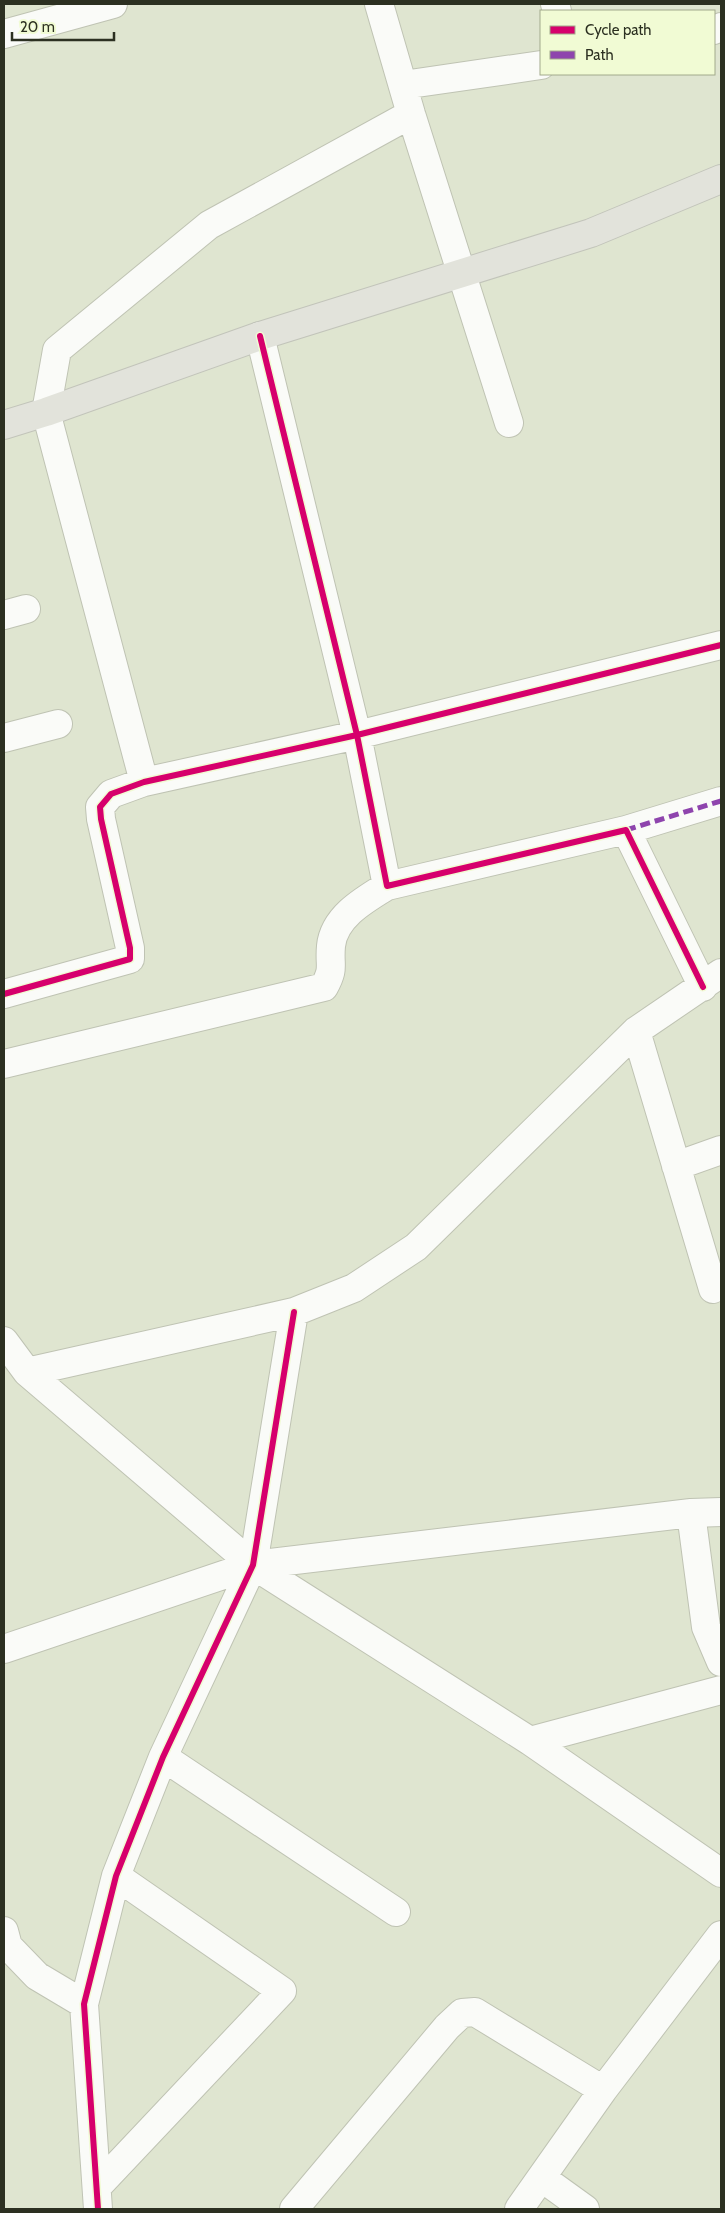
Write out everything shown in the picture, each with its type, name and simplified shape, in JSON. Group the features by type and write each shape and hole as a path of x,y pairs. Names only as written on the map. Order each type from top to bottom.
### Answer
{"main road":[{"path":"4,424 46,412 260,336 461,275 591,232 721,179"}],"street":[{"path":"4,34 113,4"},
{"path":"379,4 461,275 509,422"},
{"path":"403,86 540,65"},
{"path":"144,782 46,412 57,350 209,225 411,114"},
{"path":"260,336 356,735 386,886"},
{"path":"4,994 130,959 130,948 103,833 100,807 111,794 144,782 356,735 721,645"},
{"path":"4,738 58,724"},
{"path":"4,1064 324,987 332,973 331,947 333,934 353,907 386,886 626,830 721,801"},
{"path":"27,1372 294,1312 354,1288 416,1248 636,1031 712,980 626,830"},
{"path":"636,1031 713,1289"},
{"path":"676,1166 721,1150"},
{"path":"98,2198 84,2004 116,1876 163,1757 253,1565 294,1312"},
{"path":"4,1341 27,1372 253,1565 530,1741 721,1873"},
{"path":"4,1649 253,1565 692,1513 721,1512"},
{"path":"692,1513 706,1627 721,1662"},
{"path":"530,1741 721,1690"},
{"path":"163,1757 396,1912"},
{"path":"98,2198 282,1991 116,1876"},
{"path":"4,1931 8,1946 37,1976 84,2004"},
{"path":"519,2209 603,2090 721,1935"},
{"path":"294,2209 447,2026 462,2013 474,2012 603,2090"},
{"path":"542,2178 584,2209"}],"marked path":[{"path":"626,830 721,801"}],"cycle path":[{"path":"260,336 357,735 387,886 626,830 703,987"},
{"path":"4,994 130,959 130,948 101,819 100,807 111,794 144,782 357,735 721,645"},
{"path":"98,2209 84,2004 116,1876 163,1757 253,1565 294,1312"}]}
